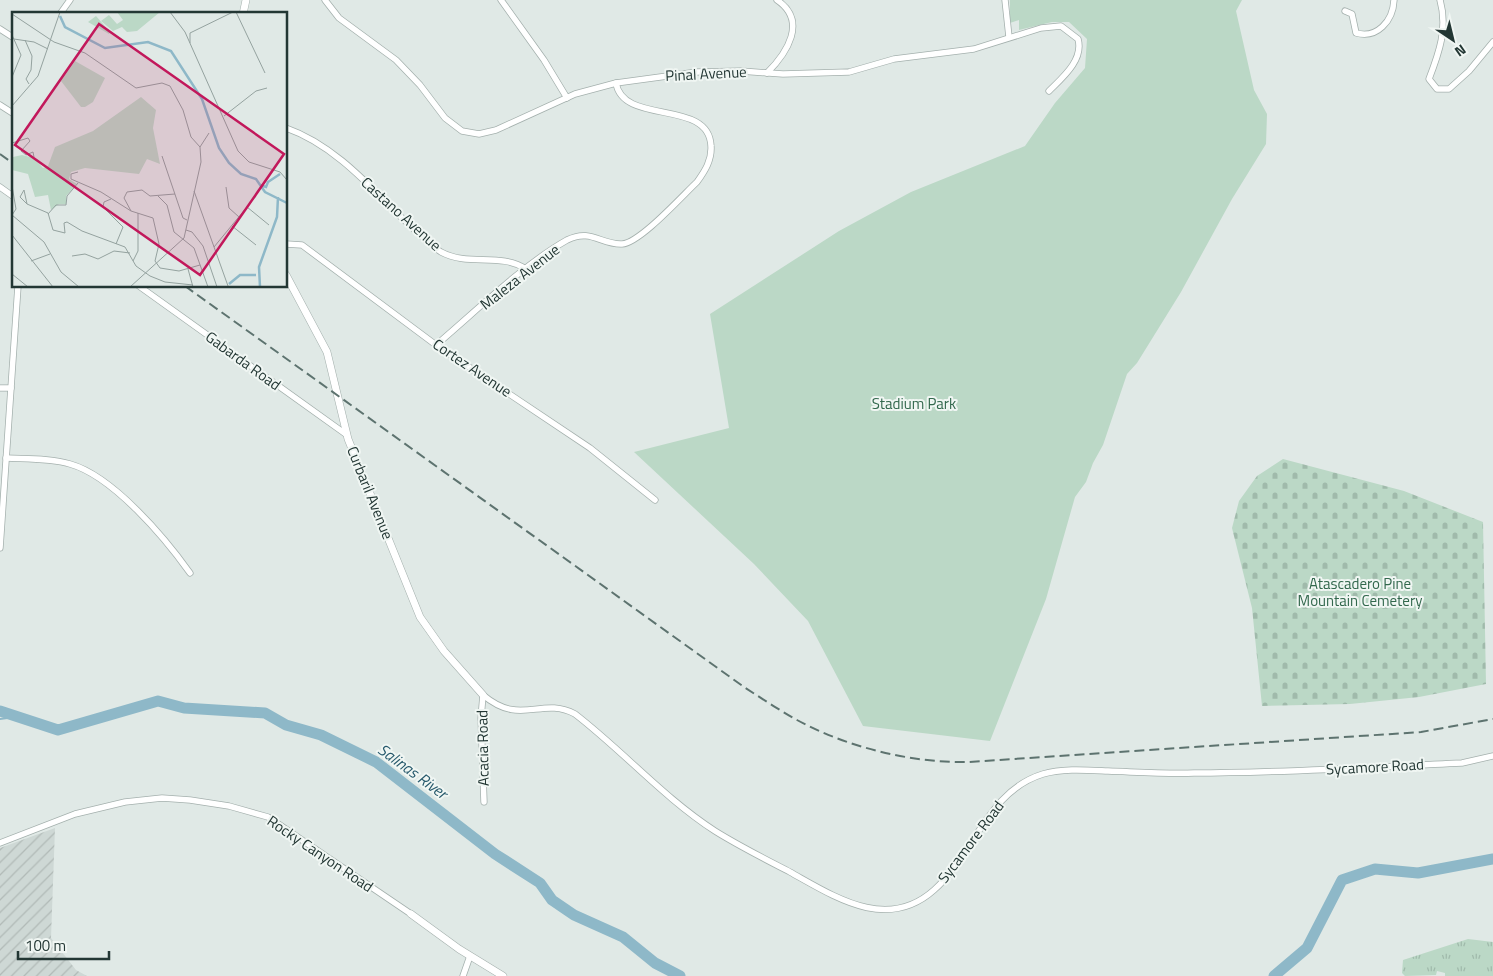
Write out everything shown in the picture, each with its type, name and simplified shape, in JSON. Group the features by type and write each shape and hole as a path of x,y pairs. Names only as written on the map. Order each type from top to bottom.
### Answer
{"street":[{"path":"61,12 70,0"},
{"name":"Pinal Avenue","path":"325,0 339,18 396,60 420,85 445,118 462,130 479,134 491,132 567,98 616,83 697,72 849,72 894,59 974,49 1009,37 1055,26 1068,29 1078,39 1077,55 1072,66 1050,91"},
{"path":"501,0 544,60 567,98"},
{"path":"767,73 780,61 794,32 792,17 777,0"},
{"path":"1005,0 1009,37"},
{"path":"1345,11 1352,14 1356,33 1372,34 1386,24 1392,15 1394,0"},
{"path":"1440,0 1444,24 1442,41 1429,79 1437,89 1449,89 1469,71 1493,42"},
{"path":"0,29 12,37"},
{"name":"Maleza Avenue","path":"436,345 526,270 564,242 578,237 593,236 619,244 636,239 697,182 705,172 710,158 711,141 702,126 691,120 633,104 617,89 616,83"},
{"path":"0,104 12,113"},
{"name":"Castano Avenue","path":"288,129 310,138 348,166 422,237 440,251 469,261 510,261 526,270"},
{"path":"0,187 12,196"},
{"name":"Cortez Avenue","path":"288,244 302,245 436,345 590,448 655,500"},
{"name":"Curbaril Avenue","path":"288,279 327,352 347,435 420,617 444,651 483,695"},
{"path":"0,546 18,288"},
{"name":"Gabarda Road","path":"142,288 347,435"},
{"path":"0,388 11,388"},
{"path":"6,458 62,462 72,464 91,473 148,521 190,573"},
{"name":"Sycamore Road","path":"483,695 498,707 516,712 555,708 575,714 715,831 843,901 876,909 905,906 930,894 948,876 995,808 1009,792 1030,779 1044,774 1084,770 1182,773 1250,772 1462,763 1493,756"},
{"name":"Acacia Road","path":"483,695 481,718 484,802"},
{"name":"Rocky Canyon Road","path":"0,843 75,814 125,802 162,798 229,806 268,817 470,956 503,976"},
{"path":"463,976 470,956"}],"shaded area":[{"path":"55,828 51,938 76,970 87,976 0,976 0,848"}],"green space":[{"name":"Stadium Park","path":"1010,0 1242,0 1236,11 1254,90 1267,114 1266,144 1232,199 1181,292 1137,363 1127,374 1103,445 1093,463 1086,482 1075,497 1046,599 990,741 863,726 808,621 754,564 634,452 729,428 710,314 839,231 911,192 1025,146 1055,103 1085,68 1087,39 1069,22 1052,22 1019,30 1019,20 1010,23"},
{"name":"Atascadero Pine Mountain Cemetery","path":"1283,459 1404,491 1483,522 1486,684 1419,697 1350,704 1262,706 1252,608 1232,528 1239,501 1257,476"},
{"path":"1468,939 1493,942 1493,976 1445,976 1445,973 1437,971 1436,975 1405,976 1402,973 1403,960"}],"waterway":[{"name":"Salinas River","path":"0,711 58,730 158,701 184,708 265,713 286,725 321,735 376,762 495,854 540,883 552,900 574,915 623,937 655,963 680,976"},
{"path":"0,719 15,717"},
{"name":"Salinas River","path":"1274,976 1307,948 1342,880 1375,869 1418,873 1493,859"}],"railway":[{"path":"0,154 12,163"},
{"path":"188,288 744,687 816,730 879,752 924,760 968,762 1421,732 1493,719"}]}
